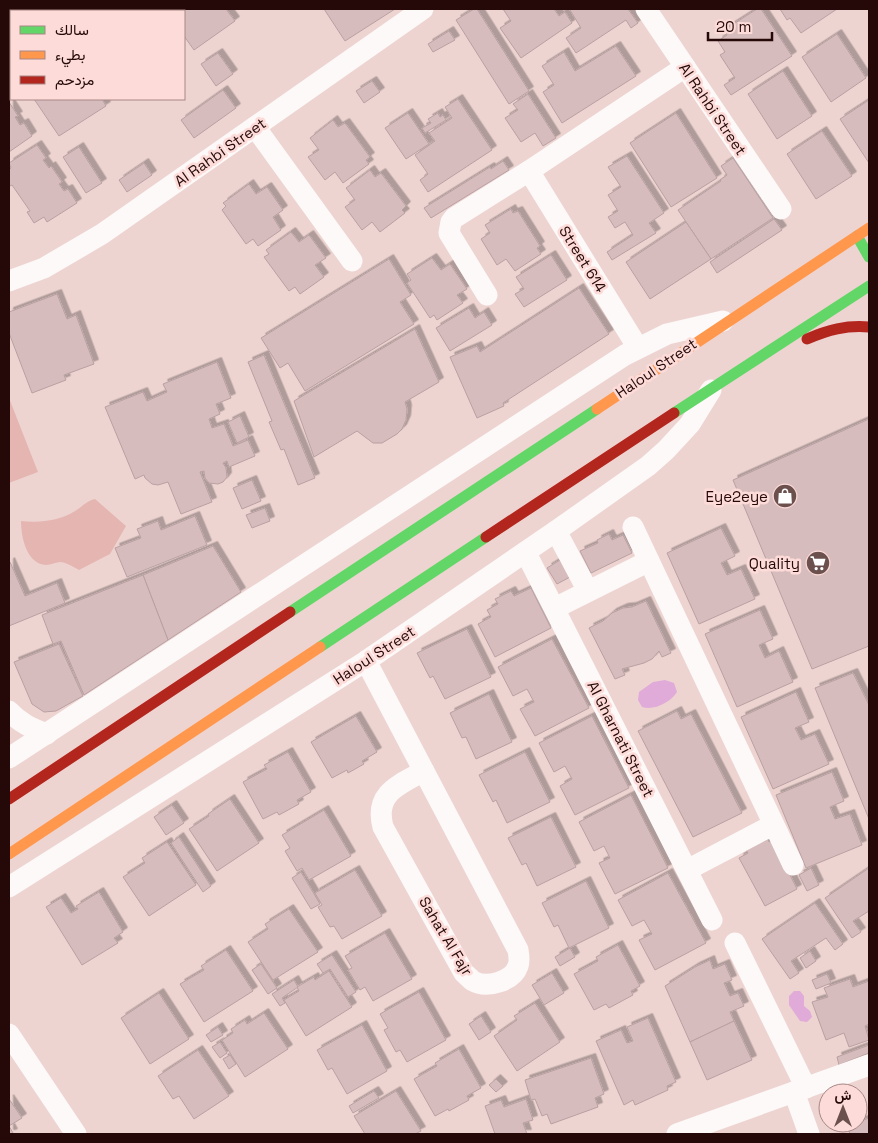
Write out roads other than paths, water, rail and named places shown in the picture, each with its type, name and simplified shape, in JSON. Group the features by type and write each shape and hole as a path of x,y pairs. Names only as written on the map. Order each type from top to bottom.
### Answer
{"main road":[{"name":"Haloul Street","path":"9,799 869,228"},
{"path":"857,236 869,257"},
{"name":"Haloul Street","path":"9,854 746,365 869,286"},
{"path":"746,365 830,329 849,325 869,327"}],"street":[{"name":"Al Rahbi Street","path":"9,281 44,268 102,234 423,9"},
{"name":"Al Rahbi Street","path":"646,9 781,209"},
{"path":"487,295 449,233 451,222 454,218 685,68"},
{"path":"255,127 352,261"},
{"name":"Street 614","path":"529,171 638,348"},
{"name":"Haloul Street","path":"9,758 638,348 667,334 728,320"},
{"name":"Haloul Street","path":"9,887 366,661 556,532 648,466 666,450 690,424 712,388"},
{"path":"633,527 792,865"},
{"path":"556,532 588,592"},
{"name":"Al Gharnati Street","path":"526,553 712,920"},
{"path":"555,608 649,561"},
{"name":"Sahat Al Fajr","path":"366,661 424,771 518,950 520,960 518,968 506,980 484,984 473,982 464,973 383,827 380,815 387,795 396,787 424,771"},
{"path":"9,711 16,719 46,734"},
{"path":"687,870 773,825"},
{"path":"735,942 800,1090 809,1134"},
{"path":"10,1039 76,1134"},
{"path":"677,1134 869,1065"}],"place":[{"name":"Eye2eye","path":"785,496"},
{"name":"Quality","path":"818,563"}]}
